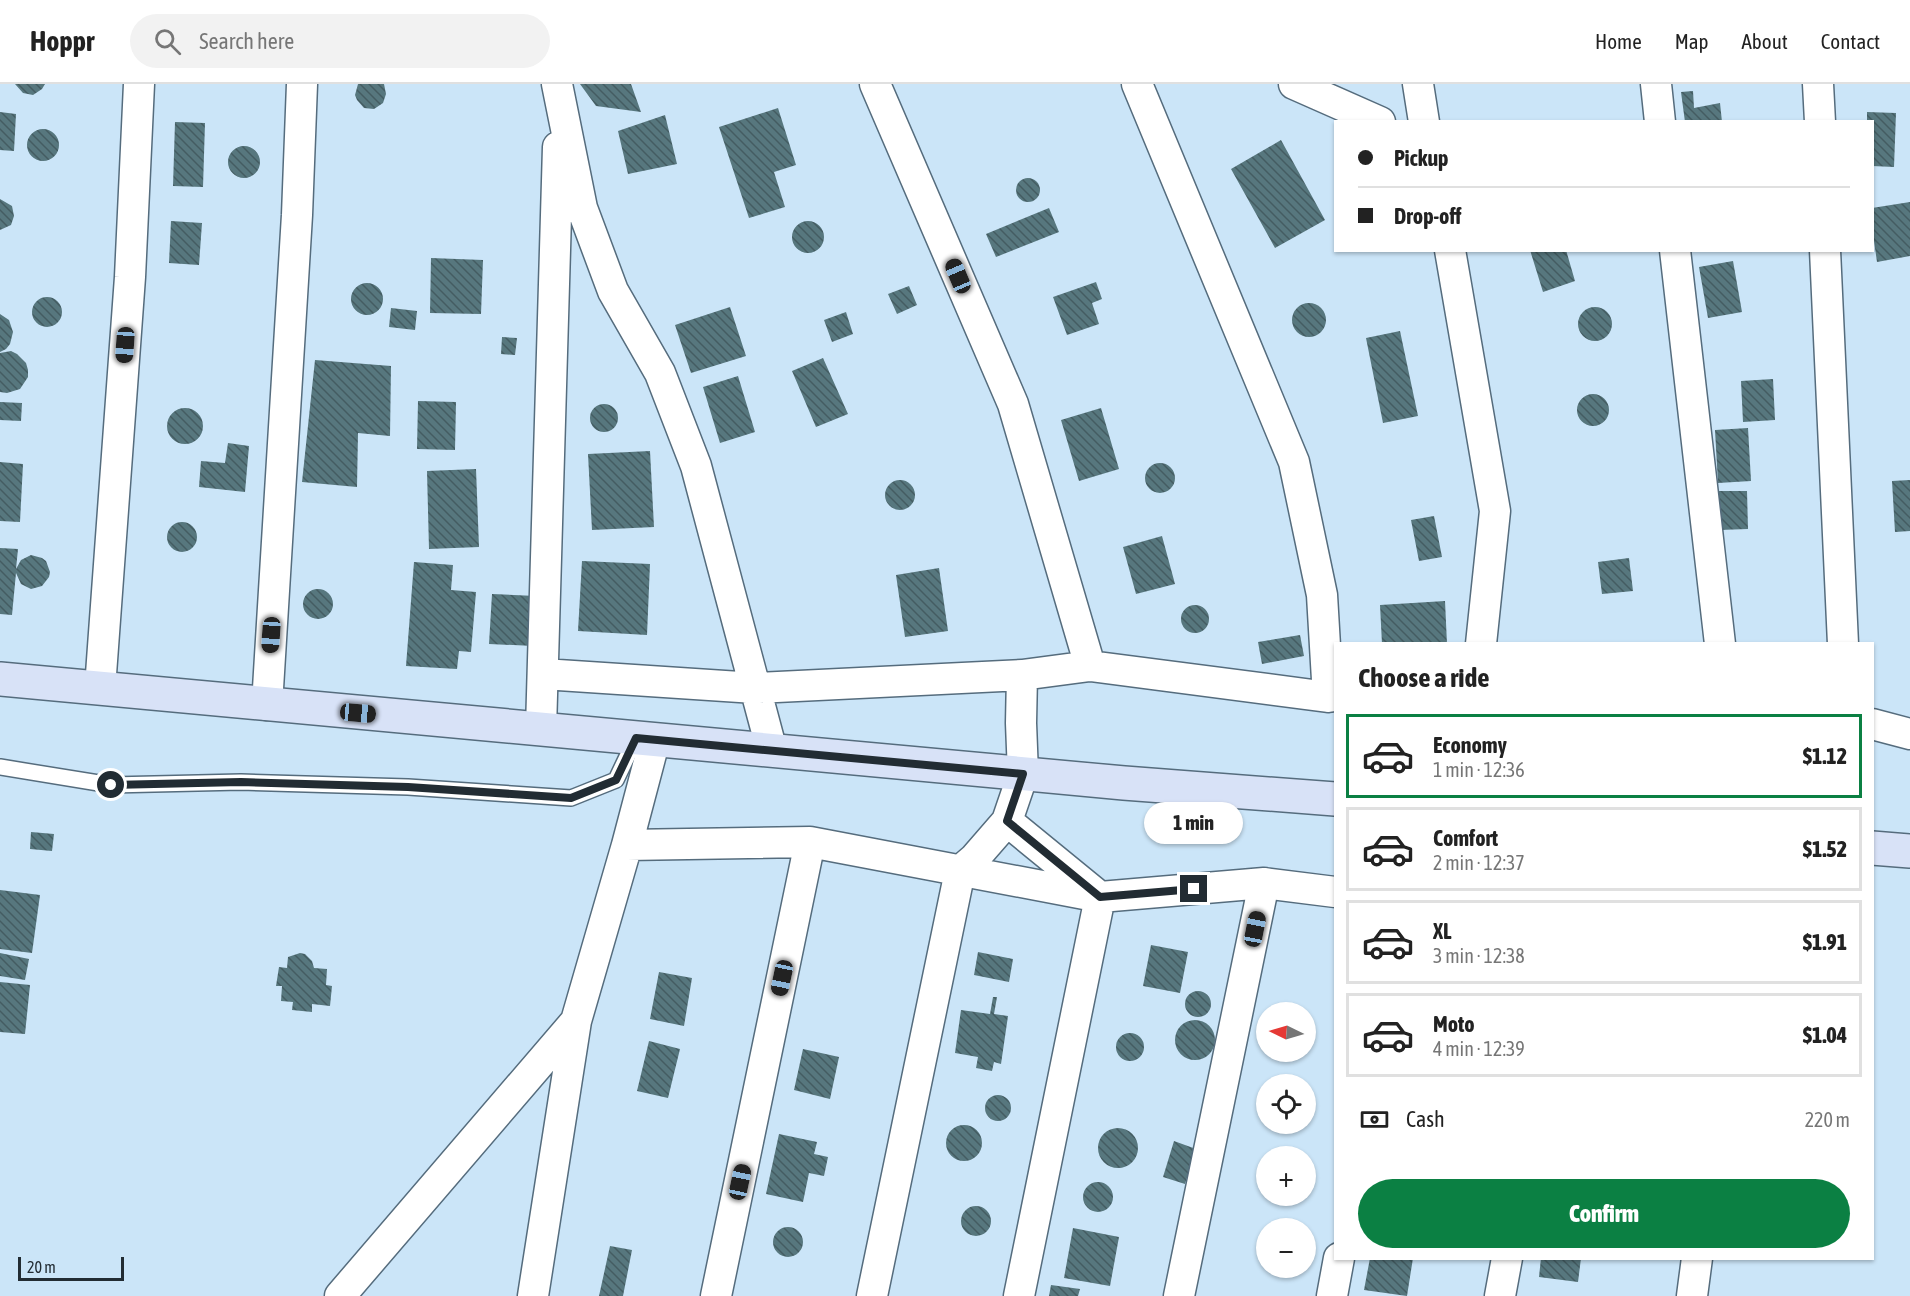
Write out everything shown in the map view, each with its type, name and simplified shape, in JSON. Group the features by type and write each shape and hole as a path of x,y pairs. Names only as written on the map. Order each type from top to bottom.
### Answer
{"main road":[{"path":"0,679 1023,774 1334,799"},
{"path":"1874,848 1910,851"}],"street":[{"path":"100,688 130,277 139,84"},
{"path":"267,705 297,227 302,84"},
{"path":"875,84 1013,404 1090,666"},
{"path":"543,674 755,688 1022,675 1090,666 1331,696 1322,595 1294,462 1137,84"},
{"path":"1294,84 1375,120"},
{"path":"1418,84 1424,120"},
{"path":"1656,84 1660,120"},
{"path":"1818,84 1820,120"},
{"path":"541,729 558,89"},
{"path":"558,89 582,208 613,291 660,373 696,466 772,751"},
{"path":"1450,252 1495,511 1481,642"},
{"path":"1675,252 1719,642"},
{"path":"1825,252 1843,642"},
{"path":"873,1296 960,871 974,859 1007,821 1023,774 1022,675"},
{"path":"1874,725 1910,734"},
{"path":"533,1296 576,1021 627,845 645,739"},
{"path":"1007,821 1100,897"},
{"path":"627,845 810,842 1100,897 1264,883 1334,892"},
{"path":"716,1296 810,842"},
{"path":"1179,1296 1264,883"},
{"path":"1019,1296 1100,897"},
{"path":"340,1296 576,1021"},
{"path":"1332,1296 1339,1260"},
{"path":"1500,1296 1507,1260"},
{"path":"1692,1296 1697,1260"}],"lane":[{"path":"0,767 111,785 241,782 408,787 571,798 616,780 645,739"}],"building":[{"path":"15,84 45,84 33,95 23,93"},
{"path":"358,84 384,84 386,94 383,103 374,109 364,108 355,95"},
{"path":"580,84 631,84 641,112 596,106"},
{"path":"1693,91 1694,108 1720,103 1722,120 1685,120 1681,92"},
{"path":"778,108 796,165 774,172 785,207 749,218 719,127"},
{"path":"0,112 16,114 14,151 0,150"},
{"path":"1867,112 1896,113 1894,167 1874,166 1874,120 1867,120"},
{"path":"665,115 677,164 628,174 618,131"},
{"path":"175,122 205,123 203,187 173,186"},
{"path":"43,129 54,134 59,145 54,156 43,161 32,156 27,145 32,134"},
{"path":"1281,140 1325,220 1275,248 1231,169"},
{"path":"244,146 255,151 260,162 255,173 244,178 233,173 228,162 233,151"},
{"path":"1028,178 1037,181 1040,190 1037,199 1028,202 1019,199 1016,190 1019,181"},
{"path":"0,199 12,206 14,216 11,225 0,230"},
{"path":"1910,202 1910,256 1877,262 1874,241 1874,208"},
{"path":"1049,208 1059,232 996,257 986,234"},
{"path":"171,221 202,223 199,265 169,263"},
{"path":"808,221 819,226 824,237 819,248 808,253 797,248 792,237 797,226"},
{"path":"1531,252 1567,252 1575,281 1543,292"},
{"path":"431,258 483,260 481,314 430,313"},
{"path":"1733,261 1742,312 1708,318 1699,267"},
{"path":"1096,282 1102,299 1092,303 1099,324 1067,335 1053,297"},
{"path":"367,283 378,288 383,299 378,310 367,315 356,310 351,299 356,288"},
{"path":"909,286 917,305 897,314 888,294"},
{"path":"47,297 58,301 62,312 58,323 47,327 36,323 32,312 36,301"},
{"path":"1309,303 1321,308 1326,320 1321,332 1309,337 1297,332 1292,320 1297,308"},
{"path":"730,307 746,356 691,373 675,325"},
{"path":"1595,307 1607,312 1612,324 1607,336 1595,341 1583,336 1578,324 1583,312"},
{"path":"391,308 417,311 415,330 389,327"},
{"path":"846,312 853,334 832,342 824,320"},
{"path":"0,314 9,320 13,332 10,344 0,352"},
{"path":"1400,331 1418,416 1383,423 1366,338"},
{"path":"502,337 517,338 515,355 501,354"},
{"path":"11,351 26,363 28,377 20,389 7,393 0,392 0,353"},
{"path":"823,358 848,414 816,427 792,371"},
{"path":"315,360 391,366 390,436 358,433 357,487 302,482"},
{"path":"738,376 755,432 720,443 703,387"},
{"path":"1773,379 1775,420 1743,422 1741,381"},
{"path":"1593,394 1604,399 1609,410 1604,421 1593,426 1582,421 1577,410 1582,399"},
{"path":"418,401 456,402 455,450 417,449"},
{"path":"0,402 22,403 21,421 0,420"},
{"path":"604,404 614,408 618,418 614,428 604,432 594,428 590,418 594,408"},
{"path":"185,408 198,413 203,426 198,439 185,444 172,439 167,426 172,413"},
{"path":"1101,408 1119,469 1079,481 1061,420"},
{"path":"1748,428 1751,481 1718,483 1715,430"},
{"path":"228,443 249,446 245,492 199,487 201,461 225,463"},
{"path":"650,451 654,527 592,530 588,454"},
{"path":"0,462 23,464 20,522 0,521"},
{"path":"1160,463 1171,467 1175,478 1171,489 1160,493 1149,489 1145,478 1149,467"},
{"path":"476,469 479,547 429,549 427,471"},
{"path":"900,480 911,484 915,495 911,506 900,510 889,506 885,495 889,484"},
{"path":"1910,480 1910,531 1895,532 1892,481"},
{"path":"1718,491 1747,491 1748,529 1719,530"},
{"path":"1434,516 1442,557 1419,561 1411,520"},
{"path":"182,522 193,526 197,537 193,548 182,552 171,548 167,537 171,526"},
{"path":"1162,536 1175,584 1136,594 1123,547"},
{"path":"0,548 18,549 16,569 21,560 31,555 46,561 50,572 42,586 31,589 21,584 16,573 12,615 0,614"},
{"path":"1629,558 1633,591 1602,594 1598,562"},
{"path":"582,561 650,564 647,635 578,631"},
{"path":"414,562 453,565 451,590 476,592 471,652 459,651 457,669 406,666"},
{"path":"939,568 948,631 905,637 896,575"},
{"path":"318,589 329,593 333,604 329,615 318,619 307,615 303,604 307,593"},
{"path":"492,594 536,596 534,646 489,644"},
{"path":"1445,601 1447,642 1382,642 1380,605"},
{"path":"1195,605 1205,609 1209,619 1205,629 1195,633 1185,629 1181,619 1185,609"},
{"path":"1300,635 1304,656 1262,664 1258,642"},
{"path":"31,832 54,834 52,851 30,849"},
{"path":"0,890 40,895 32,953 0,949"},
{"path":"1151,945 1188,952 1180,993 1143,986"},
{"path":"978,952 1013,959 1009,982 974,975"},
{"path":"0,953 29,959 25,980 0,976"},
{"path":"300,953 305,954 312,961 314,968 327,969 326,985 332,986 330,1006 312,1004 312,1012 292,1010 293,1002 281,1001 282,986 276,986 279,967 287,968 288,957"},
{"path":"659,972 692,978 684,1026 650,1019"},
{"path":"0,982 30,985 25,1034 0,1032"},
{"path":"1198,991 1207,995 1211,1004 1207,1013 1198,1017 1189,1013 1185,1004 1189,995"},
{"path":"993,997 997,997 994,1014 1008,1016 1001,1064 994,1062 992,1071 976,1068 978,1057 955,1053 961,1010 990,1014"},
{"path":"1195,1020 1203,1021 1209,1026 1214,1032 1214,1048 1209,1054 1203,1059 1195,1060 1187,1059 1181,1054 1176,1048 1175,1040 1176,1032 1181,1026 1187,1021"},
{"path":"1130,1033 1140,1037 1144,1047 1140,1057 1130,1061 1120,1057 1116,1047 1120,1037"},
{"path":"649,1041 680,1049 668,1098 637,1091"},
{"path":"803,1049 839,1057 830,1099 794,1090"},
{"path":"998,1095 1007,1099 1011,1108 1007,1117 998,1121 989,1117 985,1108 989,1099"},
{"path":"964,1125 977,1130 982,1143 977,1156 964,1161 951,1156 946,1143 951,1130"},
{"path":"1118,1128 1126,1129 1132,1134 1137,1140 1137,1156 1132,1162 1126,1167 1118,1168 1110,1167 1104,1162 1099,1156 1098,1148 1099,1140 1104,1134 1110,1129"},
{"path":"779,1134 817,1142 814,1154 828,1157 824,1176 809,1173 803,1202 766,1194"},
{"path":"1174,1141 1196,1149 1185,1184 1163,1177"},
{"path":"1098,1182 1104,1183 1112,1191 1112,1203 1104,1211 1098,1212 1092,1211 1084,1203 1083,1197 1084,1191 1092,1183"},
{"path":"976,1206 987,1210 991,1221 987,1232 976,1236 965,1232 961,1221 965,1210"},
{"path":"788,1227 794,1228 802,1236 802,1248 794,1256 788,1257 782,1256 774,1248 773,1242 774,1236 782,1228"},
{"path":"1073,1228 1119,1237 1110,1286 1064,1278"},
{"path":"610,1246 632,1250 623,1296 599,1296"},
{"path":"1370,1260 1413,1260 1407,1296 1364,1290"},
{"path":"1541,1260 1581,1260 1578,1282 1539,1277"},
{"path":"1051,1285 1080,1289 1078,1296 1049,1296"}],"route":[{"path":"111,785 241,782 408,787 571,798 616,780 636,738 1023,774 1007,821 1100,897 1194,889"}]}
